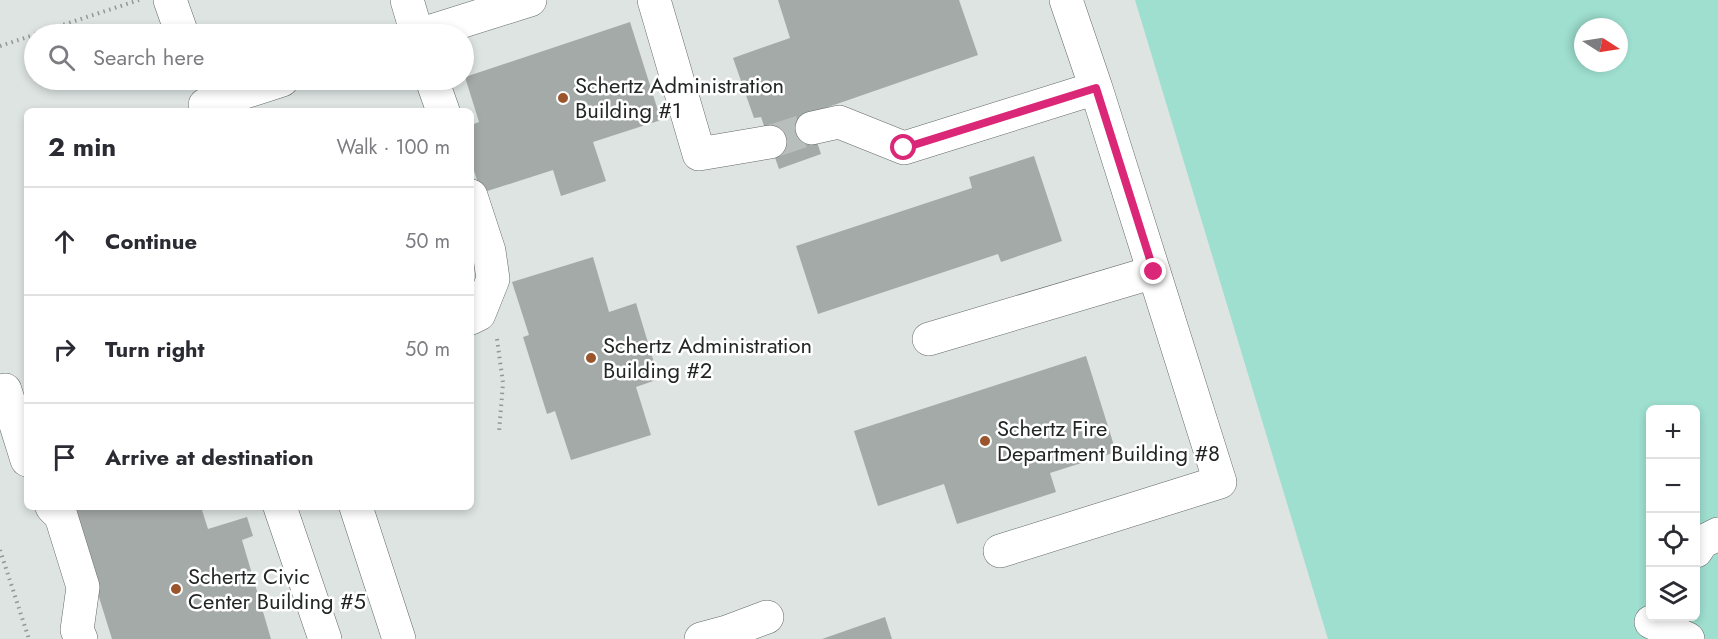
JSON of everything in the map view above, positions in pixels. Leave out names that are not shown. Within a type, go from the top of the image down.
[{"type":"street","points":[[170,0],[178,24]]},
{"type":"street","points":[[407,0],[416,24]]},
{"type":"street","points":[[452,24],[530,0]]},
{"type":"street","points":[[654,0],[699,154],[770,142]]},
{"type":"street","points":[[1000,551],[1220,482],[1066,0]]},
{"type":"street","points":[[812,128],[839,122],[904,148],[1096,88]]},
{"type":"street","points":[[203,98],[238,90]]},
{"type":"street","points":[[436,90],[442,108]]},
{"type":"street","points":[[474,205],[489,251],[493,279],[480,314],[484,326]]},
{"type":"street","points":[[929,339],[1154,272]]},
{"type":"street","points":[[5,390],[24,450]]},
{"type":"street","points":[[55,510],[62,516],[83,586],[77,630],[81,639]]},
{"type":"street","points":[[281,510],[325,639]]},
{"type":"street","points":[[357,510],[399,639]]},
{"type":"street","points":[[1700,545],[1718,534]]},
{"type":"street","points":[[701,639],[767,617]]},
{"type":"street","points":[[1649,626],[1688,639]]},
{"type":"path","points":[[68,24],[140,0]]},
{"type":"path","points":[[0,46],[24,38]]},
{"type":"path","points":[[484,326],[497,344],[503,382],[499,432]]},
{"type":"path","points":[[0,550],[29,639]]},
{"type":"green space","points":[[1135,0],[1718,0],[1718,639],[1328,639]]},
{"type":"building","points":[[778,0],[959,0],[978,55],[808,114],[821,154],[779,169],[761,117],[754,118],[733,58],[790,38]]},
{"type":"building","name":"Schertz Administration Building #1","points":[[630,22],[661,120],[593,142],[606,181],[561,196],[553,170],[481,193],[474,171],[474,124],[479,122],[469,90],[474,90],[474,74]]},
{"type":"building","points":[[1034,156],[1062,241],[1001,262],[998,254],[818,314],[796,246],[972,188],[969,177]]},
{"type":"building","name":"Schertz Administration Building #2","points":[[593,257],[609,312],[636,303],[659,379],[636,387],[651,435],[571,460],[555,411],[547,414],[523,337],[529,335],[512,282]]},
{"type":"building","name":"Schertz Fire Department Building #8","points":[[1086,356],[1116,452],[1050,473],[1056,492],[957,524],[944,484],[878,506],[854,431]]},
{"type":"building","name":"Schertz Civic Center Building #5","points":[[72,510],[202,510],[208,529],[247,517],[253,536],[242,540],[271,639],[112,639]]},
{"type":"building","points":[[885,617],[892,639],[822,639]]},
{"type":"tunnel","points":[[770,142],[812,128]]},
{"type":"place","name":"Schertz Administration Building #1","points":[[563,98]]},
{"type":"place","name":"Schertz Administration Building #2","points":[[591,358]]},
{"type":"place","name":"Schertz Fire Department Building #8","points":[[985,441]]},
{"type":"place","name":"Schertz Civic Center Building #5","points":[[176,589]]},
{"type":"route","points":[[904,148],[1096,88],[1154,272]]}]
